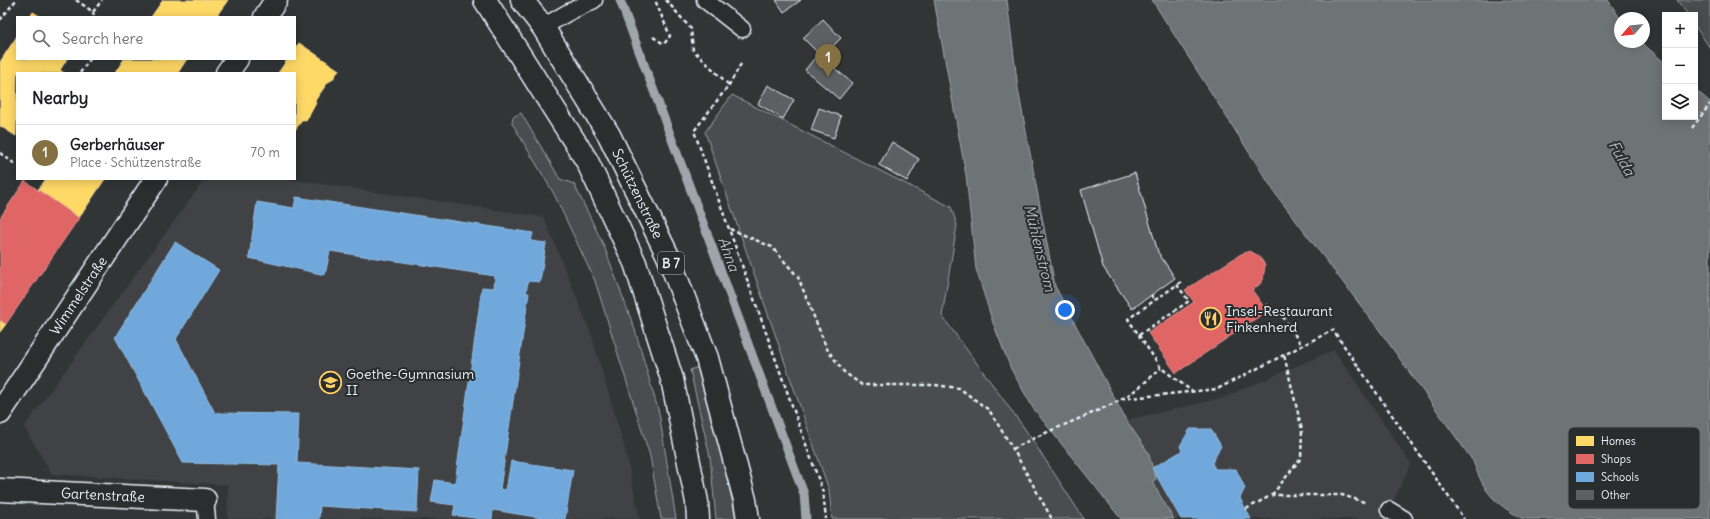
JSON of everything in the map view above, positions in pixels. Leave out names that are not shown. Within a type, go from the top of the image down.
[{"type":"main road","points":[[266,16],[276,0]]},
{"type":"main road","name":"B 7","points":[[486,0],[586,161],[635,263],[672,379],[697,502],[698,519]]},
{"type":"main road","name":"Schützenstraße","points":[[522,0],[543,27],[609,134],[668,256],[707,358],[745,500],[748,519]]},
{"type":"main road","points":[[228,72],[235,60]]},
{"type":"main road","name":"Wimmelstraße","points":[[0,413],[155,180]]},
{"type":"main road","name":"Gartenstraße","points":[[0,490],[206,510]]},
{"type":"lane","points":[[543,27],[594,0]]},
{"type":"lane","points":[[705,0],[742,29]]},
{"type":"lane","points":[[1389,510],[1404,519]]},
{"type":"path","points":[[0,20],[16,0]]},
{"type":"path","points":[[76,0],[93,12],[94,16]]},
{"type":"path","points":[[93,12],[102,0]]},
{"type":"path","points":[[653,37],[664,44],[670,36],[655,0]]},
{"type":"path","points":[[666,0],[691,29],[692,50],[729,85]]},
{"type":"path","points":[[81,72],[89,60]]},
{"type":"path","points":[[741,64],[729,85],[694,131],[823,492],[826,519]]},
{"type":"path","points":[[1692,128],[1710,104]]},
{"type":"path","points":[[0,153],[16,164]]},
{"type":"path","points":[[730,229],[772,247],[798,277],[827,349],[844,372],[862,385],[935,385],[959,388],[989,410],[1013,449],[1052,519]]},
{"type":"path","points":[[1181,282],[1128,319],[1161,368],[1193,392]]},
{"type":"path","points":[[1139,336],[1189,301],[1177,285]]},
{"type":"path","points":[[1152,295],[1155,300]]},
{"type":"path","points":[[1266,304],[1271,310],[1284,318],[1302,346]]},
{"type":"path","points":[[1121,399],[1217,389],[1333,330],[1464,519]]},
{"type":"path","points":[[1246,509],[1272,495],[1301,458],[1302,430],[1284,355]]},
{"type":"path","points":[[1013,449],[1030,439],[1121,399],[1146,382],[1161,368]]},
{"type":"path","points":[[1272,495],[1342,495],[1389,510]]},
{"type":"shaded area","points":[[1677,0],[1710,0],[1710,48],[1698,30],[1698,12],[1686,12]]},
{"type":"shaded area","points":[[732,95],[951,207],[957,225],[942,316],[1025,429],[1084,519],[832,519],[829,490],[705,132]]},
{"type":"shaded area","points":[[521,113],[560,179],[574,184],[604,246],[635,330],[659,413],[676,519],[661,519],[650,456],[595,281],[554,194],[512,123],[513,117]]},
{"type":"shaded area","name":"Goethe-Gymnasium II","points":[[204,180],[295,180],[544,217],[592,336],[626,453],[640,519],[228,519],[228,485],[52,474],[24,427]]},
{"type":"shaded area","points":[[1334,350],[1411,464],[1385,519],[1174,519],[1152,481],[1156,479],[1148,452],[1126,420],[1222,398]]},
{"type":"shaded area","points":[[698,367],[725,467],[736,519],[716,519],[710,457],[690,370]]},
{"type":"water","name":"Mühlenstrom","points":[[934,0],[1007,0],[1018,89],[1055,286],[1126,420],[1148,452],[1156,479],[1152,482],[1174,519],[1121,519],[1033,408],[1011,369],[993,323],[976,269],[966,175]]},
{"type":"water","name":"Fulda","points":[[1152,0],[1608,0],[1616,12],[1614,12],[1614,48],[1648,48],[1662,60],[1662,120],[1698,120],[1698,92],[1710,102],[1710,519],[1523,519],[1504,508],[1491,496],[1481,481],[1473,461],[1377,327],[1277,196]]},
{"type":"building: Homes","points":[[163,0],[203,0],[220,11],[217,16],[152,16]]},
{"type":"building: Homes","points":[[203,0],[228,0],[220,11]]},
{"type":"building: Homes","points":[[33,12],[39,16],[31,16]]},
{"type":"building: Homes","points":[[16,38],[16,60],[66,60],[60,70],[63,72],[16,72],[16,136],[0,126],[0,62]]},
{"type":"building: Homes","points":[[299,43],[339,70],[332,80],[328,82],[314,102],[316,103],[306,121],[296,115],[296,72],[279,72],[287,60],[296,60],[296,48]]},
{"type":"building: Homes","points":[[123,60],[176,60],[183,65],[179,72],[116,72]]},
{"type":"building: Homes","points":[[176,60],[186,60],[183,65]]},
{"type":"building: Homes","points":[[296,115],[303,119],[296,129]]},
{"type":"building: Homes","points":[[45,180],[104,180],[79,218],[38,190]]},
{"type":"building: Homes","points":[[0,320],[6,324],[0,332]]},
{"type":"building: Shops","points":[[25,181],[79,218],[6,324],[0,320],[0,218]]},
{"type":"building: Shops","name":"Insel-Restaurant Finkenherd","points":[[1250,251],[1259,256],[1265,265],[1263,280],[1252,290],[1267,311],[1176,373],[1148,333],[1194,302],[1185,290],[1241,254]]},
{"type":"building: Schools","points":[[296,197],[533,233],[531,241],[546,243],[540,282],[528,281],[526,293],[529,293],[500,489],[506,490],[511,461],[573,470],[565,519],[548,519],[493,510],[492,519],[481,519],[453,515],[455,505],[431,502],[435,480],[455,483],[482,287],[494,288],[495,276],[330,251],[325,275],[249,258],[257,202],[294,208]]},
{"type":"building: Schools","points":[[175,242],[219,270],[176,339],[215,413],[299,414],[297,463],[419,470],[417,512],[320,506],[319,519],[276,519],[279,465],[183,463],[115,337]]},
{"type":"building: Schools","points":[[1190,429],[1211,429],[1221,446],[1212,463],[1215,469],[1236,469],[1245,488],[1240,498],[1251,519],[1181,519],[1152,468],[1182,451],[1180,446]]},
{"type":"building: Other","points":[[776,0],[801,0],[784,12]]},
{"type":"building: Other","points":[[823,19],[841,38],[822,57],[803,38]]},
{"type":"building: Other","points":[[818,54],[852,83],[839,99],[805,70]]},
{"type":"building: Other","points":[[768,85],[794,100],[783,119],[758,104]]},
{"type":"building: Other","points":[[819,108],[841,116],[834,138],[811,130]]},
{"type":"building: Other","points":[[892,142],[919,159],[907,181],[879,165]]},
{"type":"building: Other","points":[[1135,173],[1158,252],[1175,278],[1132,309],[1103,267],[1081,190]]},
{"type":"waterway","name":"Ahna","points":[[620,0],[804,494],[806,519]]},
{"type":"place","name":"Gerberhäuser","points":[[828,77]]},
{"type":"place","name":"Insel-Restaurant Finkenherd","points":[[1211,319]]},
{"type":"place","name":"Goethe-Gymnasium II","points":[[331,382]]}]
